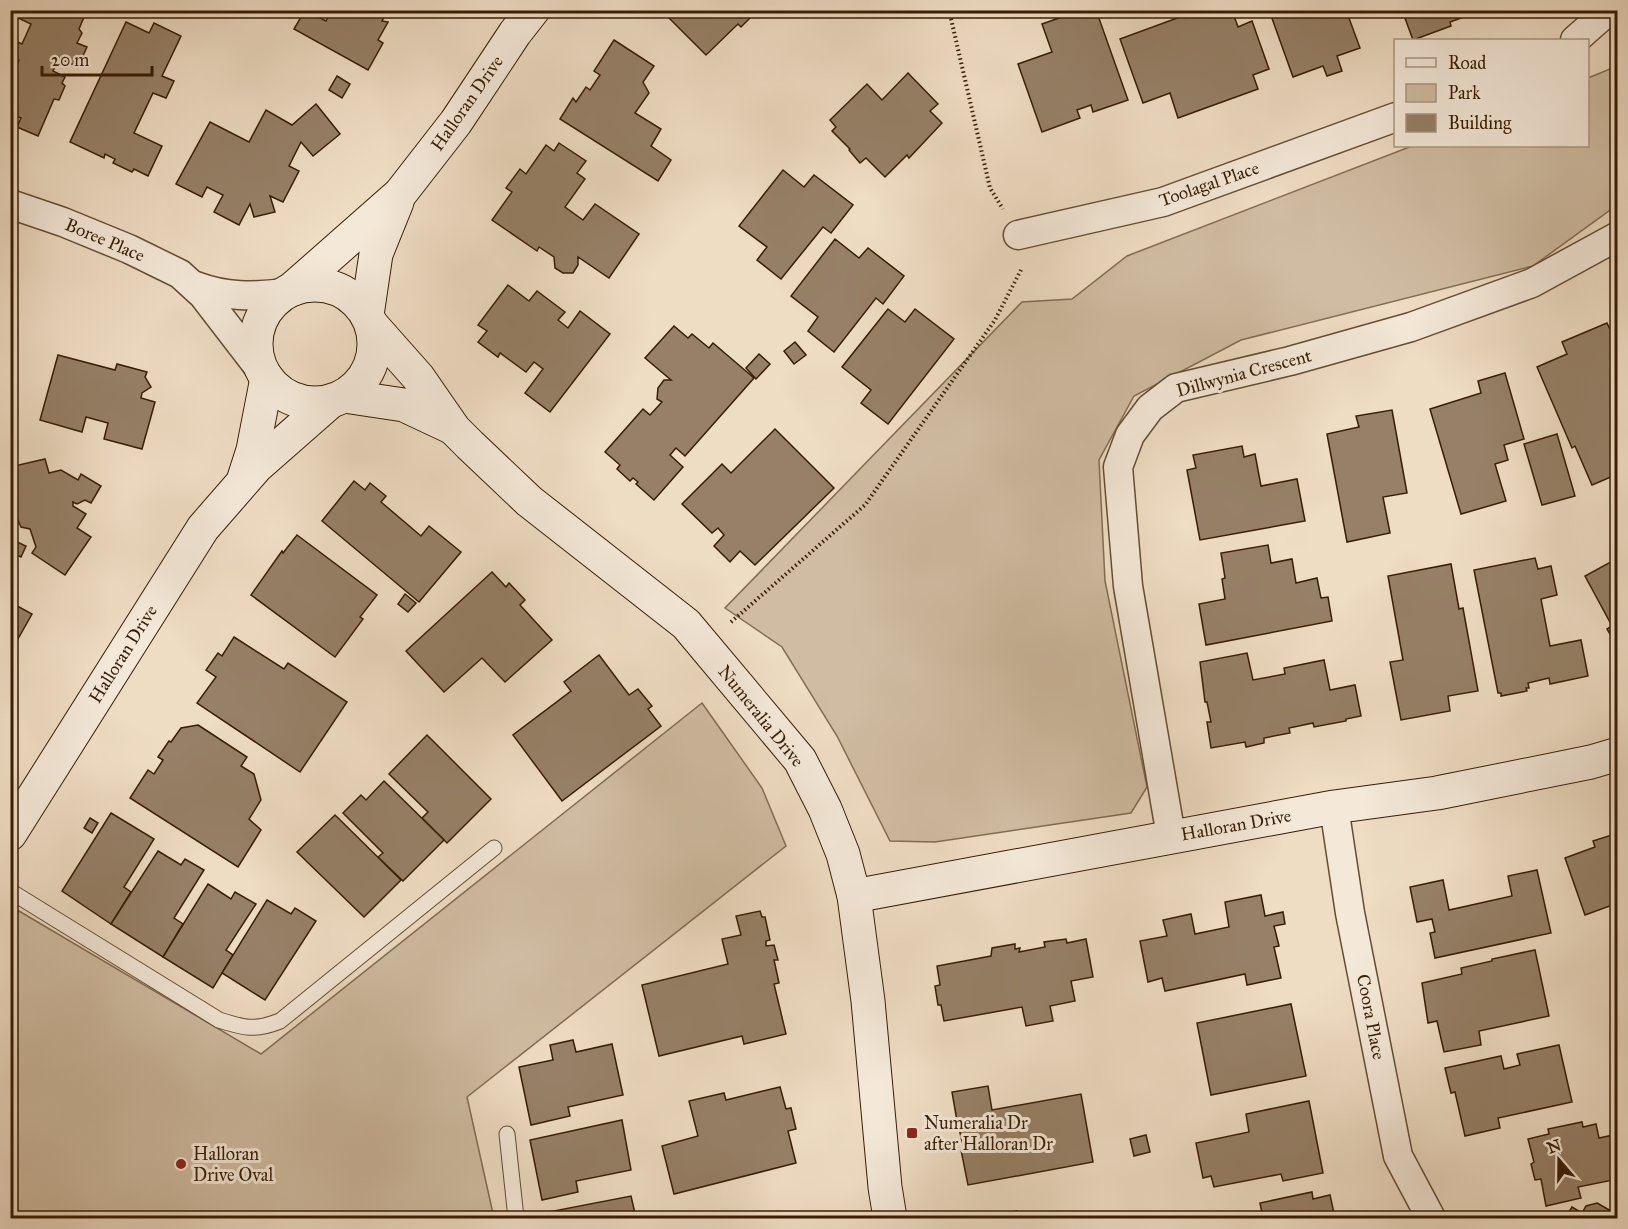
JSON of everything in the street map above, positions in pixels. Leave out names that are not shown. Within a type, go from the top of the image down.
[{"type":"street","name":"Halloran Drive","points":[[288,292],[400,194],[456,122],[515,33],[533,10]]},
{"type":"street","points":[[1576,39],[1609,10]]},
{"type":"street","name":"Toolagal Place","points":[[1018,235],[1163,202],[1394,117]]},
{"type":"street","name":"Halloran Drive","points":[[369,319],[376,254],[400,194]]},
{"type":"street","name":"Boree Place","points":[[10,204],[63,222],[140,254],[166,266],[195,286],[210,291],[238,296],[288,292]]},
{"type":"street","name":"Dillwynia Crescent","points":[[1171,836],[1128,586],[1118,468],[1130,435],[1150,408],[1176,388],[1290,361],[1411,327],[1532,283],[1617,236]]},
{"type":"street","points":[[312,285],[334,288],[353,298],[369,319],[374,348],[370,364],[363,380],[338,398],[310,403],[290,398],[273,386],[265,376],[256,354],[257,333],[269,306],[288,292],[312,285]]},
{"type":"street","name":"Boree Place","points":[[195,286],[265,376]]},
{"type":"street","name":"Numeralia Drive","points":[[369,319],[418,377],[454,429],[503,478],[530,501],[686,624],[800,760],[834,831],[843,854],[854,896],[868,1001],[885,1187],[890,1218]]},
{"type":"street","name":"Halloran Drive","points":[[243,480],[253,450],[265,376]]},
{"type":"street","name":"Halloran Drive","points":[[10,834],[203,528],[243,480],[274,449],[338,398]]},
{"type":"street","name":"Numeralia Drive","points":[[338,398],[404,405],[454,429]]},
{"type":"street","name":"Halloran Drive","points":[[854,896],[995,872],[1171,836],[1334,807],[1437,793],[1591,762],[1617,754]]},
{"type":"street","name":"Coora Place","points":[[1334,807],[1350,913],[1398,1156],[1431,1218]]},
{"type":"lane","points":[[10,891],[219,1020],[244,1028],[263,1028],[280,1021],[494,848]]},
{"type":"lane","points":[[507,1134],[516,1218]]},
{"type":"path","points":[[731,622],[865,505],[995,320],[1023,267],[1018,235],[990,188],[949,10]]},
{"type":"green space","points":[[1617,66],[1617,205],[1533,266],[1241,340],[1134,396],[1099,460],[1105,581],[1147,787],[1131,813],[935,842],[890,841],[837,736],[782,647],[725,608],[1022,302],[1072,299],[1127,256],[1409,147],[1589,147],[1589,78]]},
{"type":"green space","points":[[702,703],[762,788],[786,846],[467,1097],[494,1218],[11,1218],[10,921],[19,911],[261,1054]]},
{"type":"building","points":[[16,10],[87,10],[79,29],[82,33],[77,43],[87,47],[78,67],[59,58],[53,71],[65,77],[62,83],[65,86],[59,100],[54,99],[38,136],[17,127],[21,118],[10,114],[10,79],[19,60],[10,56],[10,45],[13,40],[22,44],[31,24],[14,16]]},
{"type":"building","points":[[305,10],[326,21],[332,10],[388,10],[382,21],[388,22],[378,40],[383,43],[368,70],[294,29]]},
{"type":"building","points":[[661,10],[758,10],[741,27],[738,24],[706,55]]},
{"type":"building","points":[[1082,10],[1096,10],[1128,100],[1093,112],[1091,105],[1077,110],[1080,118],[1042,132],[1018,64],[1052,52],[1042,24]]},
{"type":"building","points":[[1178,10],[1232,10],[1238,27],[1252,21],[1269,69],[1253,75],[1258,89],[1178,118],[1170,93],[1143,103],[1120,39],[1180,17]]},
{"type":"building","points":[[1269,10],[1346,10],[1360,48],[1337,56],[1342,71],[1327,76],[1323,66],[1293,77]]},
{"type":"building","points":[[1402,10],[1483,10],[1450,22],[1451,26],[1413,39]]},
{"type":"building","points":[[126,22],[149,33],[154,23],[181,36],[162,76],[174,81],[166,98],[153,93],[134,133],[162,146],[148,176],[134,169],[132,172],[113,163],[115,159],[105,154],[104,158],[70,142]]},
{"type":"building","points":[[614,40],[654,66],[643,82],[649,93],[635,113],[661,129],[651,146],[671,160],[658,181],[560,119],[573,98],[576,102],[586,87],[590,90],[600,75],[594,71]]},
{"type":"building","points":[[908,73],[938,104],[930,111],[942,123],[909,158],[907,155],[885,177],[866,158],[860,163],[832,131],[836,127],[830,120],[867,84],[882,100]]},
{"type":"building","points":[[337,76],[350,84],[342,98],[329,90]]},
{"type":"building","points":[[316,104],[340,134],[313,156],[301,142],[289,166],[299,171],[283,202],[270,196],[275,212],[254,217],[250,204],[239,225],[214,212],[223,195],[207,187],[202,197],[176,184],[210,122],[249,142],[266,110],[292,125]]},
{"type":"building","points":[[559,143],[586,161],[577,173],[585,179],[565,207],[583,220],[595,204],[639,234],[609,278],[578,257],[578,265],[573,273],[563,273],[555,268],[554,257],[539,247],[537,251],[492,220],[512,192],[506,188],[520,169],[526,174],[546,145],[554,151]]},
{"type":"building","points":[[783,170],[804,187],[814,175],[853,205],[831,233],[823,227],[781,279],[757,260],[767,247],[739,226]]},
{"type":"building","points":[[835,239],[859,258],[868,248],[904,276],[883,304],[876,298],[834,352],[808,331],[818,317],[791,296]]},
{"type":"building","points":[[508,285],[529,301],[537,291],[565,312],[558,320],[568,328],[580,311],[610,334],[550,412],[525,393],[543,369],[534,362],[526,372],[500,353],[498,357],[478,342],[487,331],[478,325]]},
{"type":"building","points":[[888,309],[905,322],[915,309],[954,339],[888,424],[861,403],[871,390],[842,367]]},
{"type":"building","points":[[1607,323],[1618,347],[1618,474],[1592,485],[1575,446],[1572,448],[1537,367],[1567,354],[1562,342]]},
{"type":"building","points":[[674,326],[688,338],[692,334],[709,348],[713,343],[754,378],[685,456],[676,448],[670,455],[683,467],[654,500],[636,484],[638,482],[633,478],[630,481],[617,469],[620,465],[605,452],[643,409],[650,415],[662,402],[657,399],[658,388],[664,380],[671,380],[645,358]]},
{"type":"building","points":[[795,342],[806,355],[794,364],[784,351]]},
{"type":"building","points":[[759,354],[770,364],[756,379],[746,368]]},
{"type":"building","points":[[58,355],[115,370],[117,364],[147,372],[145,377],[151,387],[142,393],[141,398],[155,402],[142,449],[104,439],[108,423],[86,417],[82,432],[40,420]]},
{"type":"building","points":[[1505,373],[1524,439],[1504,445],[1508,460],[1495,464],[1506,501],[1461,514],[1430,409],[1481,393],[1478,381]]},
{"type":"building","points":[[1392,410],[1407,493],[1383,497],[1390,533],[1347,542],[1327,434],[1359,427],[1356,416]]},
{"type":"building","points":[[775,429],[834,488],[755,565],[740,551],[730,562],[714,546],[724,535],[718,528],[712,533],[682,504],[722,464],[731,473]]},
{"type":"building","points":[[1557,434],[1575,496],[1542,505],[1524,444]]},
{"type":"building","points":[[1242,446],[1244,457],[1255,454],[1261,486],[1297,479],[1305,521],[1200,540],[1187,470],[1196,468],[1193,455]]},
{"type":"building","points":[[45,459],[49,473],[61,470],[78,480],[81,474],[101,486],[91,503],[85,500],[77,504],[73,502],[73,506],[86,514],[77,528],[91,537],[65,575],[32,553],[36,547],[30,529],[21,527],[14,511],[10,512],[10,467]]},
{"type":"building","points":[[354,481],[365,490],[370,483],[386,496],[381,502],[421,536],[429,526],[461,552],[419,602],[322,521]]},
{"type":"building","points":[[297,535],[377,595],[360,617],[363,619],[335,657],[251,595],[282,551],[283,553]]},
{"type":"building","points":[[15,541],[26,546],[21,557],[10,552]]},
{"type":"building","points":[[1268,545],[1271,563],[1292,559],[1296,583],[1317,578],[1321,598],[1328,597],[1332,621],[1206,645],[1199,604],[1225,599],[1222,579],[1225,578],[1221,553]]},
{"type":"building","points":[[1535,558],[1538,569],[1551,566],[1557,595],[1541,599],[1550,646],[1581,640],[1588,676],[1550,684],[1549,678],[1528,683],[1527,691],[1501,696],[1501,693],[1498,693],[1474,570]]},
{"type":"building","points":[[1618,558],[1618,648],[1607,629],[1612,626],[1585,576]]},
{"type":"building","points":[[1451,564],[1459,609],[1463,608],[1478,691],[1448,696],[1450,711],[1401,720],[1390,662],[1403,660],[1388,576]]},
{"type":"building","points":[[492,572],[506,587],[509,583],[525,600],[520,605],[552,640],[505,682],[482,658],[444,692],[406,651]]},
{"type":"building","points":[[405,594],[416,603],[408,612],[398,604]]},
{"type":"building","points":[[10,602],[32,614],[10,653]]},
{"type":"building","points":[[234,637],[284,669],[288,663],[347,702],[300,772],[197,703],[216,677],[206,670],[218,653],[222,656]]},
{"type":"building","points":[[1247,653],[1253,680],[1285,674],[1284,668],[1324,660],[1330,690],[1355,685],[1361,716],[1314,727],[1313,723],[1289,728],[1290,733],[1264,738],[1264,743],[1246,747],[1245,742],[1211,748],[1207,722],[1211,722],[1207,702],[1205,702],[1200,662]]},
{"type":"building","points":[[599,655],[629,695],[638,689],[652,706],[648,709],[661,726],[562,801],[513,735],[571,691],[564,682]]},
{"type":"building","points":[[10,669],[16,672],[10,683]]},
{"type":"building","points":[[198,725],[247,757],[241,766],[254,774],[261,800],[249,819],[261,830],[238,867],[130,798],[148,770],[154,774],[163,760],[158,757],[181,728]]},
{"type":"building","points":[[427,735],[491,799],[447,843],[422,818],[428,812],[389,774]]},
{"type":"building","points":[[384,781],[444,840],[403,881],[378,857],[383,853],[343,813],[361,795],[366,800]]},
{"type":"building","points":[[111,813],[154,839],[124,887],[131,892],[111,924],[62,891]]},
{"type":"building","points":[[335,815],[401,880],[364,917],[297,852]]},
{"type":"building","points":[[90,818],[98,823],[92,833],[84,828]]},
{"type":"building","points":[[1618,833],[1618,903],[1585,915],[1565,858],[1595,847],[1593,841]]},
{"type":"building","points":[[158,851],[181,865],[185,859],[204,870],[174,918],[183,924],[163,957],[111,924]]},
{"type":"building","points":[[1537,870],[1551,933],[1435,958],[1430,933],[1435,932],[1432,919],[1417,922],[1410,887],[1443,880],[1449,910],[1512,896],[1508,876]]},
{"type":"building","points":[[208,884],[231,899],[235,892],[256,904],[226,950],[233,955],[213,988],[163,957]]},
{"type":"building","points":[[1261,895],[1265,916],[1283,912],[1285,924],[1274,926],[1279,946],[1274,947],[1281,978],[1247,985],[1245,974],[1165,991],[1162,978],[1148,982],[1140,941],[1167,936],[1163,920],[1191,914],[1195,934],[1229,927],[1225,902]]},
{"type":"building","points":[[267,900],[291,914],[295,908],[316,921],[265,1000],[222,973]]},
{"type":"building","points":[[760,911],[762,917],[765,917],[770,940],[766,941],[766,946],[774,945],[778,960],[774,960],[779,983],[774,984],[786,1034],[744,1044],[742,1036],[659,1056],[642,985],[728,964],[722,939],[741,935],[736,916]]},
{"type":"building","points":[[1066,939],[1067,943],[1086,939],[1093,977],[1071,981],[1075,1001],[1050,1006],[1053,1021],[1026,1026],[1022,1007],[944,1021],[941,1005],[938,1005],[935,986],[940,985],[937,966],[991,956],[992,948],[1015,944],[1015,949],[1020,948],[1019,952],[1045,947],[1044,942]]},
{"type":"building","points":[[1535,950],[1549,1016],[1479,1031],[1481,1045],[1444,1052],[1437,1021],[1428,1023],[1422,983],[1462,974],[1461,968]]},
{"type":"building","points":[[1291,1004],[1306,1076],[1211,1095],[1197,1023]]},
{"type":"building","points":[[573,1040],[576,1052],[612,1044],[623,1095],[568,1107],[570,1116],[531,1125],[519,1067],[553,1060],[550,1045]]},
{"type":"building","points":[[1559,1045],[1572,1102],[1498,1118],[1500,1128],[1465,1136],[1455,1092],[1451,1093],[1445,1068],[1501,1056],[1504,1069],[1520,1065],[1517,1054]]},
{"type":"building","points":[[988,1086],[992,1110],[1081,1094],[1093,1162],[968,1185],[961,1150],[967,1149],[966,1142],[962,1142],[959,1128],[964,1127],[962,1120],[957,1121],[952,1092]]},
{"type":"building","points":[[780,1087],[786,1109],[791,1108],[796,1129],[788,1131],[796,1163],[674,1194],[662,1146],[698,1136],[689,1101],[724,1093],[726,1100]]},
{"type":"building","points":[[1309,1101],[1323,1173],[1283,1181],[1281,1174],[1214,1187],[1211,1176],[1203,1178],[1196,1143],[1249,1132],[1246,1114]]},
{"type":"building","points":[[622,1120],[631,1170],[576,1181],[578,1192],[542,1200],[530,1140]]},
{"type":"building","points":[[1582,1122],[1583,1127],[1596,1124],[1599,1138],[1618,1134],[1618,1179],[1578,1187],[1581,1198],[1546,1206],[1541,1179],[1535,1180],[1531,1164],[1534,1162],[1528,1139],[1549,1134],[1548,1129]]},
{"type":"building","points":[[1146,1135],[1150,1152],[1134,1156],[1130,1139]]},
{"type":"building","points":[[1312,1192],[1313,1199],[1330,1195],[1335,1218],[1263,1218],[1260,1203]]},
{"type":"building","points":[[631,1196],[636,1218],[538,1218],[538,1214]]},
{"type":"building","points":[[1597,1203],[1618,1215],[1618,1218],[1565,1218],[1572,1207],[1582,1213],[1586,1206]]},
{"type":"building","points":[[1017,1211],[1019,1218],[990,1218]]},
{"type":"building","points":[[1185,1212],[1186,1218],[1171,1218],[1171,1215]]},
{"type":"place","name":"Numeralia Dr after Halloran Dr","points":[[912,1133]]},
{"type":"place","name":"Halloran Drive Oval","points":[[181,1164]]}]
